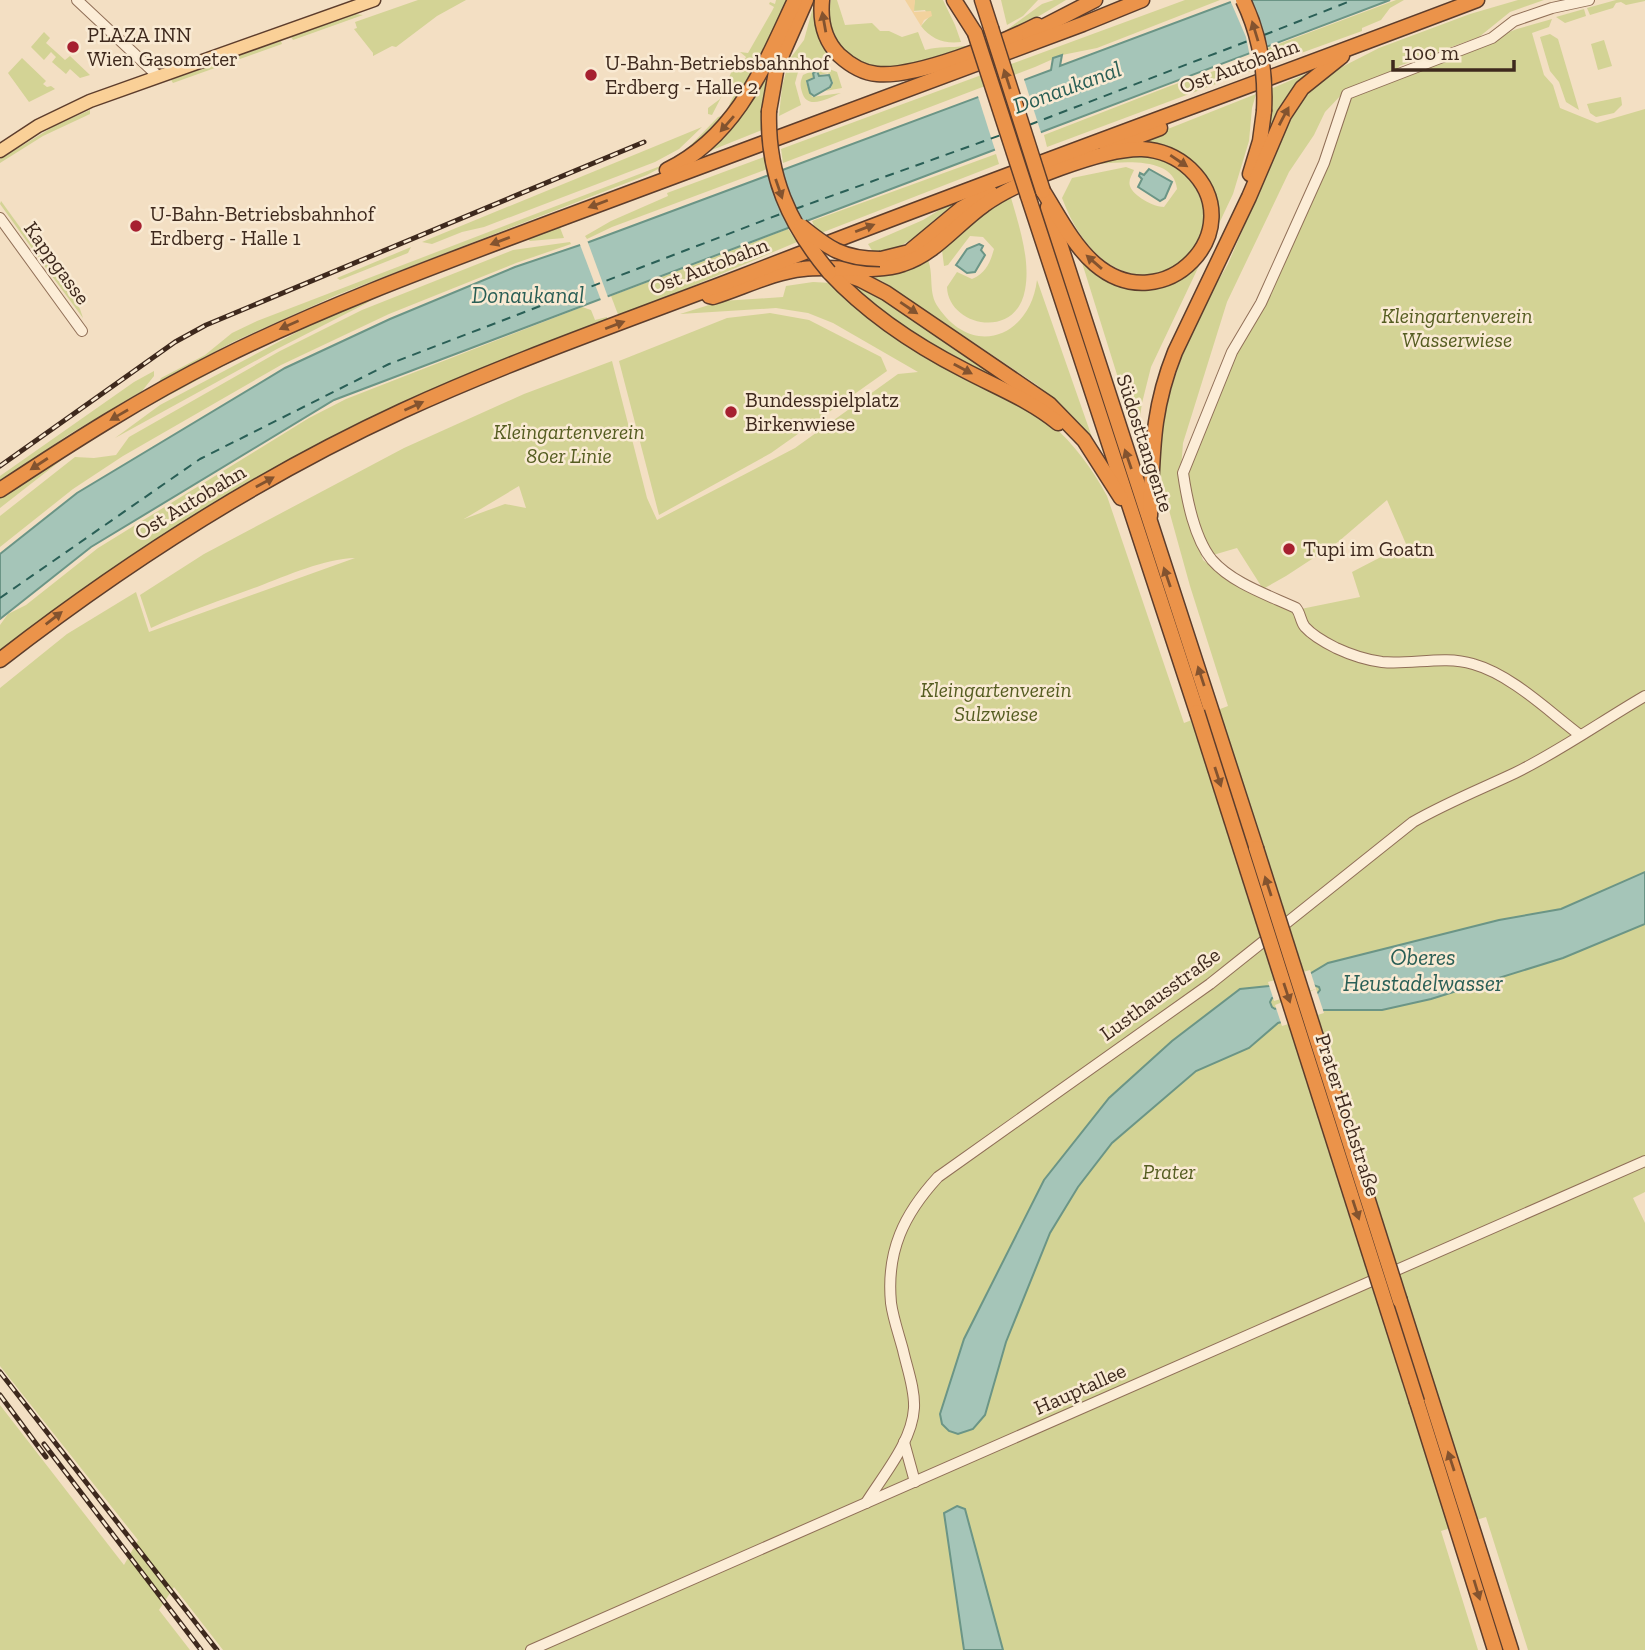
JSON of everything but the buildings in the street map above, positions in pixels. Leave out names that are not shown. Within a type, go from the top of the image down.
[{"type":"highway","points":[[631,192],[635,184],[688,159],[714,138],[732,118],[755,82],[795,0]]},
{"type":"highway","points":[[806,0],[777,66],[769,111],[773,172],[790,216],[817,258],[846,290],[901,334],[1041,410],[1067,430],[1090,453]]},
{"type":"highway","points":[[822,0],[823,24],[827,38],[836,52],[860,69],[885,74],[930,66],[1021,33],[1078,0]]},
{"type":"highway","points":[[954,0],[975,33]]},
{"type":"highway","points":[[965,0],[975,33]]},
{"type":"highway","name":"Südosttangente","points":[[982,0],[1150,524],[1204,709]]},
{"type":"highway","points":[[631,192],[861,97],[1035,32],[1095,0]]},
{"type":"highway","points":[[0,490],[147,398],[216,360],[280,330],[400,279],[1142,0]]},
{"type":"highway","points":[[1150,524],[1144,462],[1149,398],[1168,346],[1249,178],[1260,141],[1264,111],[1262,61],[1255,30],[1243,0]]},
{"type":"highway","name":"Ost Autobahn","points":[[0,660],[149,551],[227,502],[304,460],[454,388],[896,216],[1476,0]]},
{"type":"highway","name":"Südosttangente","points":[[975,33],[1133,517],[1204,709]]},
{"type":"highway","points":[[1150,524],[1155,417],[1175,352],[1249,197],[1284,115],[1302,88],[1357,45]]},
{"type":"highway","points":[[790,216],[832,250],[851,257],[880,259],[909,252],[962,208],[984,195],[1242,95],[1252,84]]},
{"type":"highway","points":[[698,293],[713,297],[790,271],[826,268],[882,269],[903,265],[919,257],[984,204],[1013,187],[1096,157],[1130,150],[1163,153],[1178,159],[1192,170],[1202,184],[1209,202],[1210,228],[1200,252],[1186,269],[1156,283],[1132,282],[1108,273],[1086,256],[1043,191]]},
{"type":"highway","points":[[826,268],[873,285],[1021,384],[1061,415],[1084,440],[1133,517]]},
{"type":"highway","name":"Prater Hochstraße","points":[[1204,709],[1465,1529]]},
{"type":"highway","points":[[1465,1529],[1496,1650]]},
{"type":"highway","points":[[1465,1529],[1511,1650]]},
{"type":"main road","points":[[0,151],[38,126],[76,107],[374,0]]},
{"type":"street","points":[[78,0],[158,76]]},
{"type":"street","points":[[1580,735],[1488,668],[1457,661],[1384,662],[1359,658],[1318,637],[1305,627],[1296,608],[1228,574],[1208,554],[1193,516],[1184,473],[1231,352],[1261,303],[1324,163],[1346,94],[1492,38],[1514,21],[1552,8],[1589,0]]},
{"type":"street","name":"Kappgasse","points":[[0,218],[82,331]]},
{"type":"street","name":"Lusthausstraße","points":[[866,1503],[904,1443],[912,1423],[915,1406],[891,1304],[892,1263],[904,1222],[918,1199],[938,1177],[1210,984],[1413,822],[1445,803],[1515,772],[1645,696]]},
{"type":"street","name":"Hauptallee","points":[[531,1650],[1645,1161]]},
{"type":"street","points":[[904,1443],[915,1482]]},
{"type":"green space","points":[[418,0],[466,0],[437,16],[396,47],[392,46],[373,56],[354,29],[357,28],[355,22]]},
{"type":"green space","points":[[776,0],[787,0],[743,89],[729,105],[738,87],[729,82],[712,115],[708,114],[708,108],[720,99],[733,68],[740,70],[746,57],[740,52],[748,53],[774,7],[770,2],[775,4]]},
{"type":"green space","points":[[815,0],[819,0],[835,56],[800,65],[795,83],[801,105],[779,116],[782,87],[789,60],[804,40]]},
{"type":"green space","points":[[831,0],[837,0],[845,25],[872,23],[880,31],[889,31],[902,37],[918,32],[925,50],[965,46],[967,49],[898,67],[863,64],[849,56],[837,42],[830,21]]},
{"type":"green space","points":[[915,0],[943,0],[961,42],[938,40],[925,31],[921,26],[929,17],[925,10],[913,11]]},
{"type":"green space","points":[[1001,0],[1038,0],[1023,16],[1007,25]]},
{"type":"green space","points":[[1066,0],[1007,35],[1005,31],[1042,4]]},
{"type":"green space","points":[[1185,0],[1220,0],[1097,48],[1062,55],[783,163],[781,149]]},
{"type":"green space","points":[[1396,0],[1404,0],[1390,8],[1381,20],[1362,28],[1362,31],[1268,65],[1265,49]]},
{"type":"green space","name":"Prater","points":[[1518,0],[1544,0],[1510,12],[1479,37],[1399,66],[1398,69],[1345,91],[1325,112],[1314,135],[1289,172],[1227,302],[1183,443],[1181,469],[1193,531],[1203,560],[1233,583],[1291,611],[1360,597],[1352,572],[1406,544],[1387,500],[1338,542],[1263,589],[1237,548],[1213,555],[1204,539],[1186,477],[1236,354],[1263,307],[1348,94],[1517,29],[1552,19],[1549,27],[1532,33],[1544,75],[1553,85],[1560,108],[1597,123],[1645,109],[1645,1192],[1633,1198],[1645,1223],[1645,1650],[1528,1650],[1486,1517],[1441,1531],[1478,1650],[223,1650],[174,1587],[159,1610],[190,1650],[0,1650],[0,1405],[124,1565],[138,1540],[0,1366],[0,688],[67,634],[136,592],[149,632],[355,558],[306,568],[151,628],[140,595],[204,554],[404,448],[524,394],[612,361],[647,498],[657,520],[795,448],[898,374],[918,372],[833,323],[808,313],[776,308],[680,314],[722,301],[783,297],[786,286],[813,282],[832,283],[1050,423],[1067,439],[1089,466],[1107,496],[1184,723],[1228,706],[1190,586],[1157,467],[1161,458],[1160,439],[1167,402],[1182,356],[1211,293],[1228,264],[1286,128],[1305,96],[1332,72],[1379,48],[1470,14]],"holes":[[[519,486],[526,508],[505,504],[464,519]]]},
{"type":"green space","points":[[1616,0],[1645,1],[1626,5],[1616,3],[1613,8],[1590,15],[1587,8]]},
{"type":"green space","points":[[1584,9],[1586,16],[1565,23],[1556,17]]},
{"type":"green space","points":[[355,14],[363,15],[293,40],[291,37]]},
{"type":"green space","points":[[44,32],[50,38],[46,43],[65,60],[70,56],[90,75],[80,78],[70,69],[66,74],[52,62],[56,57],[51,52],[44,60],[31,47]]},
{"type":"green space","points":[[1550,34],[1558,39],[1579,110],[1566,102],[1559,82],[1550,71],[1540,37]]},
{"type":"green space","points":[[1604,40],[1612,66],[1598,70],[1591,44]]},
{"type":"green space","points":[[281,41],[282,44],[173,83],[171,80]]},
{"type":"green space","points":[[22,58],[46,81],[43,84],[55,89],[29,102],[8,73]]},
{"type":"green space","points":[[1246,60],[1251,71],[1047,147],[1044,135]]},
{"type":"green space","points":[[772,66],[764,100],[762,130],[707,152]]},
{"type":"green space","points":[[824,67],[837,72],[842,88],[825,91],[831,88],[833,82],[828,73],[819,75],[817,70]]},
{"type":"green space","points":[[812,71],[814,76],[806,82],[812,97],[841,93],[818,102],[808,101],[802,92],[801,82],[803,75]]},
{"type":"green space","points":[[1310,72],[1303,81],[1259,163],[1268,90]]},
{"type":"green space","points":[[1256,94],[1249,141],[1233,194],[1151,367],[1138,429],[1134,429],[1079,253],[1156,287],[1211,237],[1195,170],[1125,146]]},
{"type":"green space","points":[[1621,97],[1622,105],[1614,113],[1596,117],[1590,113],[1587,104]]},
{"type":"green space","points":[[90,110],[90,114],[43,136],[0,163],[0,159],[56,125]]},
{"type":"green space","points":[[725,115],[689,149],[647,175],[337,295],[233,342],[159,382],[161,378],[205,355],[232,333],[257,321],[663,165],[685,151],[718,117]]},
{"type":"green space","points":[[702,127],[679,149],[655,162],[484,227],[432,244],[422,242]]},
{"type":"green space","points":[[996,154],[999,164],[821,233],[812,221]]},
{"type":"green space","points":[[1129,156],[1164,161],[1178,169],[1191,182],[1203,209],[1201,235],[1188,256],[1167,271],[1141,275],[1113,266],[1085,241],[1062,198],[1072,178],[1126,167],[1134,170],[1130,184],[1135,194],[1164,207],[1177,189],[1173,177],[1164,169],[1137,162],[1079,166]]},
{"type":"green space","points":[[764,157],[770,168],[612,227],[587,239],[585,236],[611,221],[668,196],[667,193]]},
{"type":"green space","points":[[981,191],[951,207],[913,238],[895,248],[873,252],[868,244],[923,220],[941,209],[941,206]]},
{"type":"green space","points":[[1010,194],[1025,254],[1025,290],[1019,306],[1009,317],[997,322],[970,319],[958,311],[950,300],[947,287],[957,272],[972,279],[981,274],[994,249],[983,237],[970,236],[948,265],[944,266],[942,250]]},
{"type":"green space","points":[[1,201],[43,259],[41,261],[0,204]]},
{"type":"green space","points":[[559,225],[564,238],[530,241],[526,238]]},
{"type":"green space","points":[[788,229],[797,242],[619,317],[611,296]]},
{"type":"green space","points":[[571,244],[389,314],[281,365],[123,456],[73,489],[0,547],[0,516],[75,457],[116,455],[129,437],[280,351],[362,310],[513,250]]},
{"type":"green space","points":[[411,247],[408,253],[340,280],[337,278]]},
{"type":"green space","points":[[928,260],[933,296],[938,307],[952,323],[967,333],[983,336],[998,334],[1012,327],[1024,316],[1037,280],[1094,443],[1082,426],[1037,385],[882,281],[871,277],[900,273]]},
{"type":"green space","points":[[46,262],[80,309],[83,318],[43,264]]},
{"type":"green space","points":[[843,277],[866,285],[1030,397],[924,340],[880,309]]},
{"type":"green space","points":[[393,287],[115,438],[160,405],[346,306]]},
{"type":"green space","points":[[582,307],[591,310],[595,320],[607,317],[608,321],[244,486],[125,559],[0,651],[0,625],[8,614],[26,605],[98,548],[309,418],[346,399]]},
{"type":"green space","name":"Bundesspielplatz Birkenwiese","points":[[770,313],[809,320],[881,357],[887,371],[771,453],[659,515],[619,361],[727,318]]},
{"type":"green space","points":[[253,350],[129,417],[73,451],[0,508],[0,497],[92,437],[155,400]]},
{"type":"green space","points":[[154,371],[154,376],[142,391],[68,435],[0,482],[0,476],[134,382]]},
{"type":"sand","points":[[905,0],[915,0],[914,12],[931,11],[932,16],[924,20],[921,26]]},
{"type":"water","name":"Donaukanal","points":[[1236,0],[1390,0],[334,400],[91,547],[0,619],[0,554],[77,493],[285,368],[390,319],[515,267],[1051,70],[1053,58],[1062,55],[1060,66]]},
{"type":"water","points":[[817,71],[819,76],[829,75],[832,83],[814,96],[810,93],[807,81],[814,78],[813,73]]},
{"type":"water","points":[[1149,169],[1172,182],[1165,198],[1160,201],[1138,187],[1142,179],[1140,173],[1144,175]]},
{"type":"water","points":[[979,244],[983,246],[981,250],[985,255],[975,272],[967,273],[956,265],[967,249]]},
{"type":"water","name":"Oberes Heustadelwasser","points":[[1645,872],[1645,924],[1563,958],[1431,999],[1382,1010],[1324,1010],[1278,1023],[1249,1048],[1196,1071],[1112,1143],[1078,1187],[1050,1233],[1006,1342],[985,1415],[973,1429],[958,1434],[949,1431],[942,1424],[940,1414],[964,1339],[1044,1180],[1109,1098],[1172,1041],[1240,989],[1269,986],[1311,973],[1328,963],[1499,920],[1561,909]],"holes":[[[1313,985],[1319,987],[1316,995],[1275,1009],[1270,1002],[1272,998]]]},
{"type":"water","points":[[957,1506],[965,1509],[1003,1650],[964,1650],[944,1513]]},
{"type":"pier","points":[[1230,0],[1247,0],[1265,51],[1250,57],[1246,37]]},
{"type":"pier","points":[[1023,76],[1042,136],[996,153],[977,93]]},
{"type":"pier","points":[[587,240],[609,300],[602,303],[579,242]]},
{"type":"pier","points":[[1310,970],[1316,989],[1274,1001],[1268,982]]},
{"type":"pier","points":[[1316,989],[1324,1013],[1282,1026],[1275,1005]]},
{"type":"ferry route","points":[[1264,35],[1353,0]]},
{"type":"ferry route","points":[[1029,125],[1253,39]]},
{"type":"ferry route","points":[[795,209],[1001,135]]},
{"type":"ferry route","points":[[0,598],[200,459],[389,364],[783,213]]},
{"type":"railway","points":[[0,466],[175,342],[206,325],[644,142]]},
{"type":"railway","points":[[0,1372],[217,1650]]},
{"type":"railway","points":[[0,1395],[46,1457]]},
{"type":"railway","points":[[44,1444],[201,1650]]},
{"type":"place","name":"PLAZA INN Wien Gasometer","points":[[73,47]]},
{"type":"place","name":"U-Bahn-Betriebsbahnhof Erdberg - Halle 2","points":[[591,75]]},
{"type":"place","name":"U-Bahn-Betriebsbahnhof Erdberg - Halle 1","points":[[136,226]]},
{"type":"place","name":"Bundesspielplatz Birkenwiese","points":[[731,412]]},
{"type":"place","name":"Tupi im Goatn","points":[[1289,549]]},
{"type":"park label","name":"Kleingartenverein Wasserwiese","points":[[1457,328]]},
{"type":"park label","name":"Kleingartenverein 80er Linie","points":[[569,444]]},
{"type":"park label","name":"Kleingartenverein Sulzwiese","points":[[996,702]]}]
